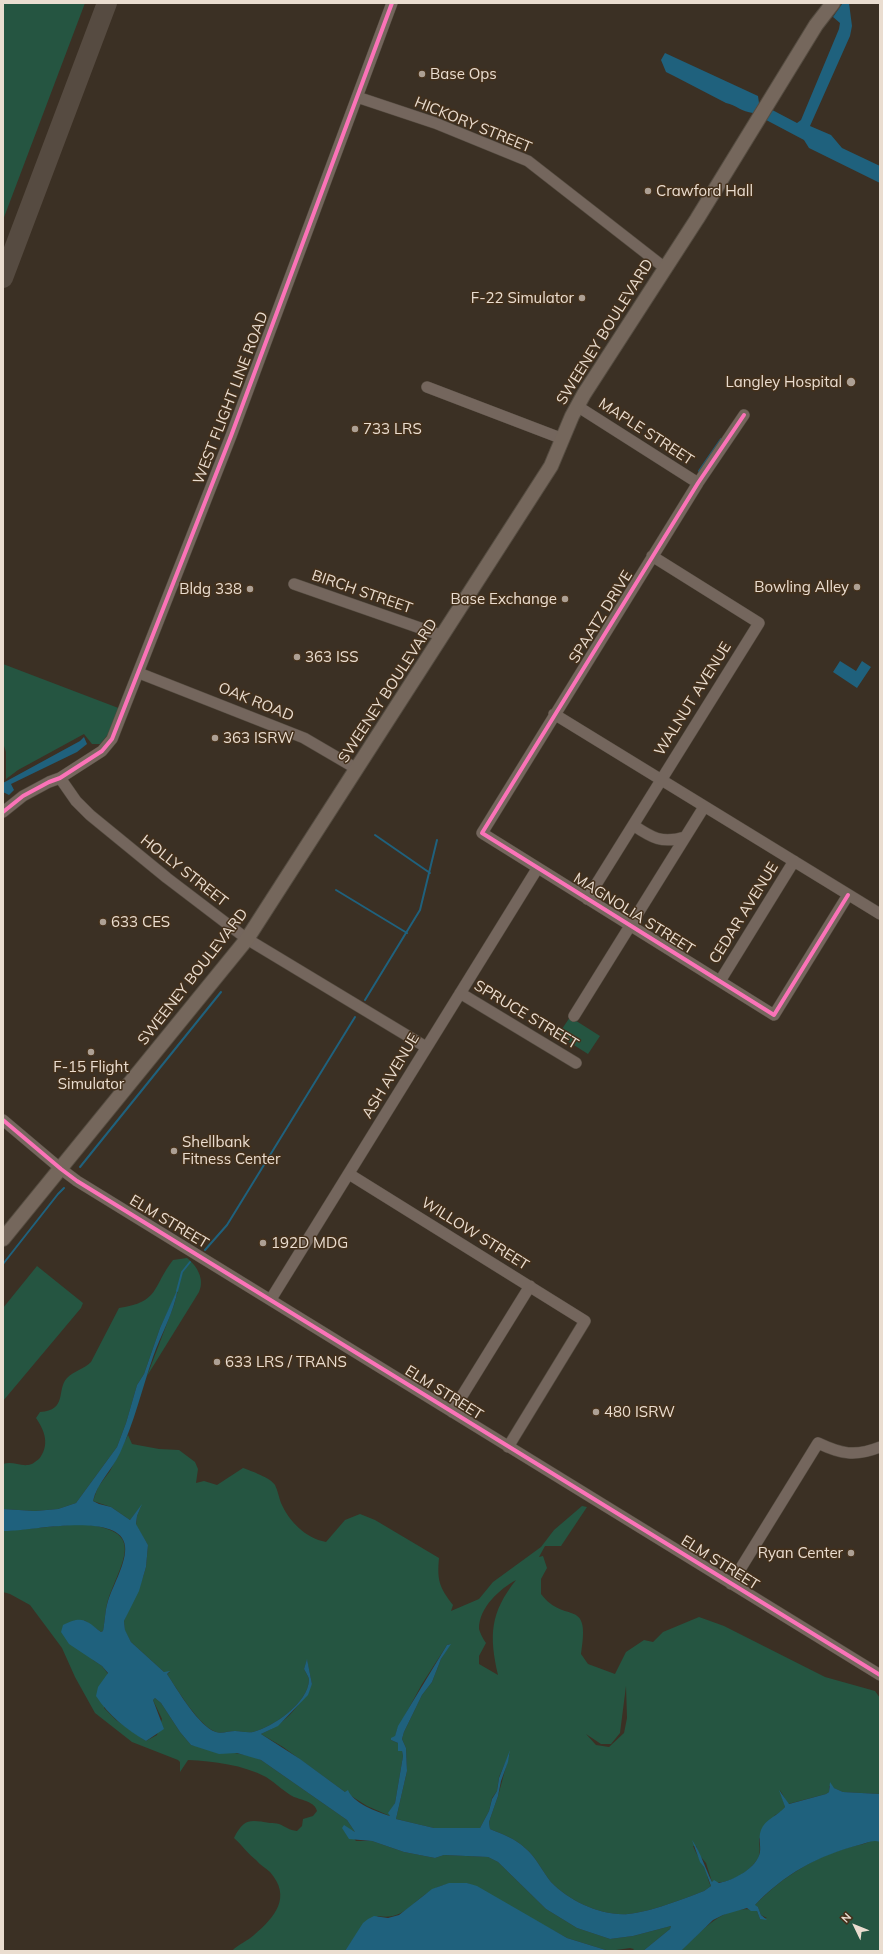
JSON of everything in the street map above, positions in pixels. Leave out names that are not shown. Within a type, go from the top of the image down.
[{"type":"main road","name":"SWEENEY BOULEVARD","points":[[816,26],[826,3]]},
{"type":"main road","name":"SWEENEY BOULEVARD","points":[[3,1239],[247,939],[551,466],[577,406],[816,26],[833,3]]},
{"type":"street","name":"WEST FLIGHT LINE ROAD","points":[[3,812],[28,793],[60,778],[102,751],[112,739],[140,673],[231,436],[392,3]]},
{"type":"street","name":"HICKORY STREET","points":[[357,97],[435,123],[528,161],[665,268]]},
{"type":"street","points":[[427,387],[564,439]]},
{"type":"street","name":"MAPLE STREET","points":[[577,406],[698,484]]},
{"type":"street","name":"SPAATZ DRIVE","points":[[482,833],[652,556],[744,415]]},
{"type":"street","name":"WALNUT AVENUE","points":[[587,899],[759,623],[652,556]]},
{"type":"street","name":"BIRCH STREET","points":[[294,584],[443,636]]},
{"type":"street","name":"OAK ROAD","points":[[140,673],[304,738],[357,769]]},
{"type":"street","points":[[554,714],[880,914]]},
{"type":"street","name":"HOLLY STREET","points":[[60,778],[76,801],[90,815],[167,878],[247,939],[426,1047]]},
{"type":"street","points":[[574,1016],[704,806]]},
{"type":"street","points":[[633,825],[662,841],[672,841],[685,837]]},
{"type":"street","name":"MAGNOLIA STREET","points":[[482,833],[537,869],[774,1015],[848,895]]},
{"type":"street","name":"CEDAR AVENUE","points":[[720,981],[794,861]]},
{"type":"street","name":"ASH AVENUE","points":[[272,1299],[537,869]]},
{"type":"street","name":"SPRUCE STREET","points":[[460,993],[576,1063]]},
{"type":"street","name":"ELM STREET","points":[[3,1120],[61,1169],[508,1447],[880,1675]]},
{"type":"street","name":"WILLOW STREET","points":[[350,1174],[585,1321],[508,1447]]},
{"type":"street","points":[[452,1412],[530,1286]]},
{"type":"street","points":[[731,1584],[818,1443],[836,1452],[853,1454],[867,1452],[880,1447]]},
{"type":"green space","points":[[3,3],[85,3],[3,220]]},
{"type":"green space","points":[[3,664],[121,709],[110,732],[100,744],[92,744],[84,734],[18,770],[6,779],[6,752],[3,743]]},
{"type":"green space","points":[[570,1017],[600,1036],[588,1054],[558,1035]]},
{"type":"green space","points":[[187,1258],[199,1273],[201,1287],[199,1292],[147,1376],[174,1305],[178,1290],[160,1328],[144,1374],[137,1385],[117,1447],[76,1503],[58,1509],[35,1511],[3,1509],[3,1464],[31,1464],[39,1459],[44,1449],[44,1433],[36,1418],[40,1412],[54,1408],[58,1404],[62,1388],[67,1378],[91,1362],[119,1308],[142,1302],[149,1297],[154,1292],[173,1260]]},
{"type":"green space","points":[[37,1266],[83,1303],[81,1308],[3,1401],[3,1308]]},
{"type":"green space","points":[[128,1435],[132,1444],[159,1449],[179,1450],[195,1462],[198,1469],[196,1483],[204,1481],[217,1485],[243,1468],[265,1477],[275,1485],[284,1510],[293,1522],[305,1533],[318,1540],[326,1542],[345,1520],[360,1514],[375,1520],[439,1558],[438,1572],[440,1583],[453,1605],[451,1611],[479,1599],[493,1582],[541,1547],[554,1530],[582,1506],[587,1507],[561,1546],[545,1546],[539,1557],[543,1556],[547,1568],[541,1579],[541,1594],[559,1609],[574,1614],[579,1618],[582,1624],[583,1636],[581,1654],[588,1664],[615,1674],[626,1652],[644,1640],[653,1642],[663,1632],[699,1617],[724,1626],[825,1677],[875,1691],[880,1698],[880,1794],[843,1792],[829,1786],[829,1792],[826,1794],[788,1804],[780,1790],[785,1807],[781,1812],[775,1815],[759,1839],[759,1856],[744,1873],[725,1881],[712,1882],[706,1863],[700,1856],[696,1846],[693,1846],[705,1869],[711,1886],[704,1891],[637,1913],[607,1913],[586,1906],[558,1889],[529,1852],[521,1845],[509,1837],[490,1829],[489,1822],[510,1752],[499,1777],[497,1791],[492,1798],[489,1811],[480,1828],[434,1828],[396,1819],[407,1771],[406,1748],[402,1739],[404,1732],[422,1695],[432,1682],[441,1659],[450,1644],[447,1645],[422,1684],[397,1730],[395,1737],[391,1740],[398,1743],[398,1751],[402,1751],[403,1756],[395,1803],[389,1813],[390,1816],[367,1806],[283,1747],[261,1734],[291,1714],[302,1700],[312,1684],[307,1660],[304,1669],[309,1680],[303,1697],[288,1713],[270,1725],[253,1732],[234,1731],[220,1733],[209,1728],[203,1723],[182,1697],[167,1674],[170,1672],[164,1672],[131,1642],[125,1631],[124,1621],[146,1567],[148,1545],[136,1525],[137,1516],[141,1506],[130,1520],[111,1507],[93,1501],[98,1487],[110,1471]],"holes":[[[516,1580],[501,1603],[494,1625],[493,1648],[498,1675],[479,1664],[479,1656],[486,1643],[479,1629],[480,1621],[486,1606],[503,1588]],[[626,1686],[627,1718],[624,1733],[609,1747],[596,1745],[586,1734],[601,1744],[611,1744],[620,1733]]]},
{"type":"green space","points":[[81,1524],[102,1527],[115,1532],[123,1540],[125,1548],[123,1559],[108,1600],[103,1631],[101,1632],[84,1620],[93,1660],[102,1666],[108,1674],[106,1677],[104,1708],[116,1720],[146,1741],[157,1735],[162,1719],[153,1700],[155,1698],[161,1703],[180,1732],[191,1745],[251,1756],[261,1760],[347,1820],[355,1832],[344,1826],[356,1841],[372,1841],[404,1852],[435,1858],[444,1855],[488,1857],[498,1862],[546,1909],[577,1928],[610,1939],[633,1936],[671,1926],[670,1929],[643,1951],[632,1951],[634,1949],[630,1948],[609,1951],[567,1938],[467,1883],[458,1883],[446,1884],[434,1889],[402,1913],[387,1917],[378,1916],[356,1935],[345,1951],[232,1951],[262,1928],[274,1914],[280,1898],[280,1890],[270,1872],[250,1855],[234,1838],[238,1831],[248,1822],[257,1821],[278,1824],[297,1831],[302,1826],[303,1819],[313,1816],[317,1811],[316,1808],[311,1803],[290,1795],[266,1777],[248,1769],[208,1761],[188,1760],[180,1772],[180,1762],[178,1760],[132,1742],[95,1713],[75,1677],[62,1648],[30,1605],[10,1594],[3,1592],[3,1531]]},
{"type":"green space","points":[[876,1840],[880,1842],[880,1951],[681,1951],[714,1920],[734,1911],[745,1909],[757,1911],[760,1919],[767,1918],[761,1915],[758,1907],[754,1906],[789,1876],[815,1860],[829,1854]]},
{"type":"water","points":[[849,3],[852,26],[850,36],[810,126],[831,135],[842,148],[880,166],[880,183],[809,148],[804,140],[753,113],[726,103],[666,72],[661,60],[665,53],[758,96],[759,103],[797,123],[801,120],[839,29],[840,23],[833,17],[842,4]]},
{"type":"water","points":[[840,661],[856,671],[862,661],[871,667],[857,688],[833,672]]},
{"type":"water","points":[[84,737],[87,744],[77,752],[11,784],[14,790],[9,795],[3,792],[3,783],[80,741]]},
{"type":"water","points":[[178,1288],[174,1306],[153,1357],[125,1442],[117,1459],[101,1482],[93,1501],[111,1507],[130,1520],[142,1504],[137,1516],[136,1524],[148,1545],[146,1567],[139,1591],[124,1621],[125,1630],[131,1642],[164,1672],[170,1671],[167,1674],[182,1698],[209,1729],[218,1733],[235,1731],[253,1732],[270,1725],[288,1713],[303,1697],[307,1689],[309,1679],[304,1669],[307,1659],[312,1684],[308,1695],[278,1726],[261,1734],[300,1759],[345,1792],[348,1790],[360,1803],[390,1816],[388,1813],[395,1803],[403,1756],[402,1751],[398,1751],[398,1743],[391,1740],[391,1738],[395,1736],[398,1726],[447,1645],[451,1644],[441,1659],[432,1682],[422,1695],[404,1732],[402,1739],[406,1748],[407,1771],[396,1819],[434,1828],[480,1828],[489,1811],[492,1799],[497,1791],[499,1778],[510,1750],[508,1762],[489,1822],[490,1829],[509,1837],[521,1845],[529,1852],[551,1882],[558,1889],[576,1901],[597,1910],[618,1914],[637,1913],[656,1908],[704,1891],[711,1886],[692,1840],[712,1882],[714,1880],[719,1883],[731,1879],[750,1868],[758,1858],[760,1852],[760,1836],[763,1826],[785,1807],[779,1790],[789,1804],[826,1794],[829,1792],[830,1782],[834,1788],[843,1792],[880,1794],[880,1842],[870,1842],[830,1854],[790,1875],[777,1884],[755,1905],[758,1907],[761,1915],[767,1920],[760,1919],[757,1911],[751,1911],[747,1908],[723,1915],[713,1920],[681,1951],[643,1951],[670,1929],[671,1926],[633,1936],[610,1939],[577,1928],[546,1909],[498,1862],[488,1857],[444,1855],[435,1858],[404,1852],[372,1841],[349,1839],[342,1828],[344,1825],[355,1832],[347,1820],[261,1760],[237,1753],[219,1754],[191,1745],[180,1732],[161,1703],[155,1698],[153,1700],[164,1729],[146,1741],[125,1727],[106,1710],[96,1696],[98,1687],[108,1673],[102,1666],[69,1644],[61,1632],[63,1625],[75,1620],[84,1620],[101,1632],[103,1631],[108,1601],[124,1559],[125,1546],[120,1535],[108,1529],[72,1525],[3,1531],[3,1509],[35,1511],[58,1509],[76,1503],[117,1447],[137,1385],[144,1374],[160,1328]]},
{"type":"water","points":[[449,1883],[467,1883],[477,1886],[567,1938],[609,1951],[345,1951],[363,1923],[368,1919],[374,1916],[388,1918],[399,1915],[432,1889]]},
{"type":"waterway","points":[[699,471],[721,439]]},
{"type":"waterway","points":[[375,835],[430,873]]},
{"type":"waterway","points":[[365,1000],[420,910],[437,840]]},
{"type":"waterway","points":[[336,890],[407,933]]},
{"type":"waterway","points":[[80,1167],[221,992]]},
{"type":"waterway","points":[[205,1250],[227,1225],[355,1017]]},
{"type":"waterway","points":[[3,1264],[64,1188]]},
{"type":"waterway","points":[[177,1291],[182,1272],[190,1262]]},
{"type":"taxiway","points":[[3,278],[107,3]]},
{"type":"cycle path","points":[[3,812],[23,796],[49,782],[60,778],[102,751],[112,739],[231,436],[392,3]]},
{"type":"cycle path","points":[[744,415],[698,483],[482,833],[774,1015],[848,895]]},
{"type":"cycle path","points":[[3,1120],[77,1181],[880,1675]]},
{"type":"place","name":"Base Ops","points":[[422,74]]},
{"type":"place","name":"Crawford Hall","points":[[648,191]]},
{"type":"place","name":"F-22 Simulator","points":[[582,298]]},
{"type":"place","name":"Langley Hospital","points":[[851,382]]},
{"type":"place","name":"733 LRS","points":[[355,429]]},
{"type":"place","name":"Bowling Alley","points":[[857,587]]},
{"type":"place","name":"Bldg 338","points":[[250,589]]},
{"type":"place","name":"Base Exchange","points":[[565,599]]},
{"type":"place","name":"363 ISS","points":[[297,657]]},
{"type":"place","name":"363 ISRW","points":[[215,738]]},
{"type":"place","name":"633 CES","points":[[103,922]]},
{"type":"place","name":"F-15 Flight Simulator","points":[[91,1052]]},
{"type":"place","name":"Shellbank Fitness Center","points":[[174,1151]]},
{"type":"place","name":"192D MDG","points":[[263,1243]]},
{"type":"place","name":"633 LRS / TRANS","points":[[217,1362]]},
{"type":"place","name":"480 ISRW","points":[[596,1412]]},
{"type":"place","name":"Ryan Center","points":[[851,1553]]}]
